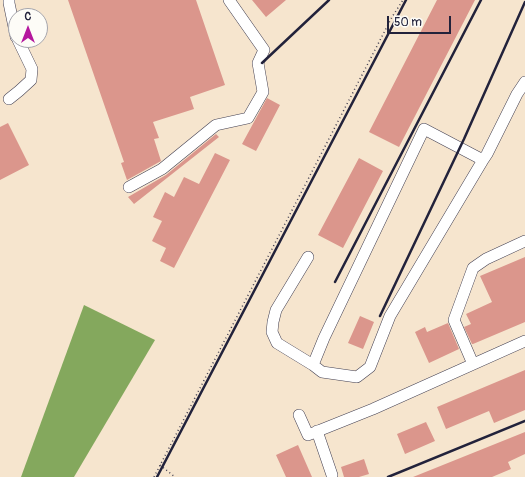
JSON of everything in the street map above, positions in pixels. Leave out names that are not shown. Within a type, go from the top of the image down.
[{"type":"lane","points":[[129,188],[162,169],[216,125],[248,118],[263,92],[258,63],[264,50],[229,0]]},
{"type":"lane","points":[[9,99],[31,80],[32,68],[22,48]]},
{"type":"lane","points":[[308,257],[276,310],[272,332],[277,343],[322,372],[357,377],[370,367],[390,316],[484,160],[517,94],[525,82]]},
{"type":"lane","points":[[313,365],[324,338],[424,129],[484,160]]},
{"type":"lane","points":[[473,364],[454,320],[473,268],[486,259],[525,241]]},
{"type":"lane","points":[[299,415],[308,435],[373,409],[525,341]]},
{"type":"lane","points":[[317,431],[332,475]]},
{"type":"path","points":[[154,477],[402,0]]},
{"type":"path","points":[[160,465],[175,477]]},
{"type":"green space","points":[[84,305],[155,340],[74,477],[21,477]]},
{"type":"building","points":[[68,0],[196,0],[225,85],[190,97],[194,109],[153,122],[159,138],[154,139],[161,161],[127,180],[121,163],[124,162]]},
{"type":"building","points":[[252,0],[286,0],[266,17]]},
{"type":"building","points":[[437,0],[475,0],[399,147],[369,132]]},
{"type":"building","points":[[267,98],[280,105],[256,151],[242,144]]},
{"type":"building","points":[[8,123],[29,165],[0,180],[0,127]]},
{"type":"building","points":[[216,134],[219,137],[134,204],[128,197],[166,175]]},
{"type":"building","points":[[215,153],[230,160],[174,268],[160,261],[166,248],[152,241],[162,221],[153,217],[165,192],[174,197],[184,177],[199,184]]},
{"type":"building","points":[[359,158],[383,171],[343,248],[318,235]]},
{"type":"building","points":[[525,257],[525,322],[472,344],[464,327],[471,324],[466,314],[492,302],[480,276]]},
{"type":"building","points":[[360,316],[374,322],[363,349],[348,343]]},
{"type":"building","points":[[448,323],[459,349],[429,363],[415,332],[425,327],[427,332]]},
{"type":"building","points":[[525,370],[525,410],[494,423],[489,411],[446,429],[437,407]]},
{"type":"building","points":[[426,422],[435,441],[405,454],[397,434]]},
{"type":"building","points":[[525,432],[525,454],[508,462],[511,469],[492,477],[413,477]]},
{"type":"building","points":[[298,445],[312,477],[286,477],[276,455]]},
{"type":"building","points":[[364,459],[369,474],[359,477],[344,477],[341,467]]},
{"type":"railway","points":[[262,63],[329,0]]},
{"type":"railway","points":[[157,477],[406,0]]},
{"type":"railway","points":[[335,282],[481,0]]},
{"type":"railway","points":[[380,316],[464,139],[525,2]]},
{"type":"railway","points":[[388,477],[525,421]]}]
